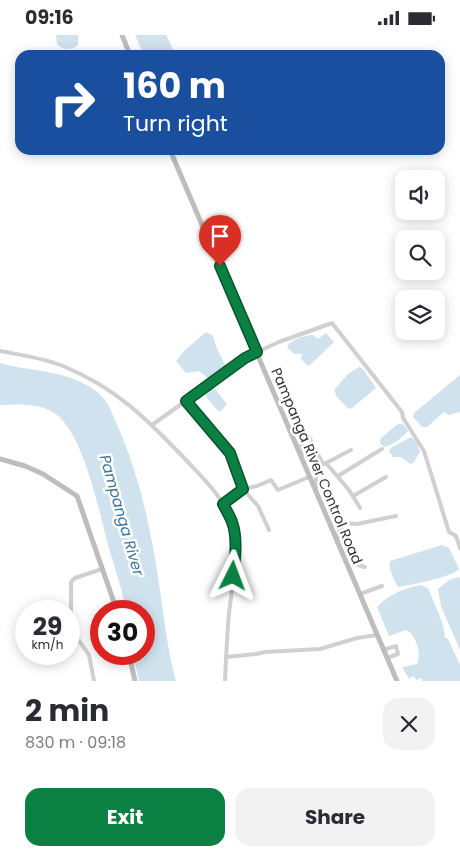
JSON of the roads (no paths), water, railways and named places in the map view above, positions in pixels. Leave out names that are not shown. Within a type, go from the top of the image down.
[{"type":"main road","points":[[122,35],[128,50]]},
{"type":"main road","name":"Pampanga River Control Road","points":[[172,155],[397,681]]},
{"type":"main road","points":[[0,459],[43,474],[78,496],[113,600]]},
{"type":"main road","points":[[131,665],[135,681]]},
{"type":"street","points":[[152,425],[245,358],[279,342],[332,323],[402,412],[403,418],[424,451],[449,532],[456,537],[460,548]]},
{"type":"street","points":[[0,351],[57,364],[106,387],[137,410],[202,477],[223,504],[232,522],[235,560],[225,681]]},
{"type":"street","points":[[186,401],[230,453],[243,489],[258,506],[269,530]]},
{"type":"street","points":[[302,460],[301,443],[305,438],[309,437],[324,463],[338,476],[360,508]]},
{"type":"street","points":[[315,491],[317,471],[324,463],[351,449]]},
{"type":"street","points":[[338,476],[382,449]]},
{"type":"street","points":[[223,504],[243,489],[257,486],[270,480],[278,490],[309,477]]},
{"type":"street","points":[[353,496],[386,477]]},
{"type":"street","points":[[337,542],[341,528],[350,523],[357,524],[396,516]]},
{"type":"street","points":[[341,528],[358,565],[365,567]]},
{"type":"street","points":[[94,681],[89,655],[71,627],[71,582],[75,578],[102,569]]},
{"type":"street","points":[[360,594],[382,586]]},
{"type":"street","points":[[226,657],[256,655],[265,652],[320,649],[357,638],[377,635]]},
{"type":"street","points":[[383,650],[396,646],[398,654],[387,658]]},
{"type":"water","points":[[56,35],[78,35],[78,45],[70,49],[62,48],[57,44]]},
{"type":"water","points":[[135,35],[166,35],[174,50],[142,50]]},
{"type":"water","points":[[206,332],[213,336],[226,366],[224,370],[209,379],[199,371],[186,373],[176,361],[184,351]]},
{"type":"water","points":[[326,333],[334,342],[310,365],[307,365],[301,359],[302,354],[294,354],[287,347],[294,340],[302,337],[313,335],[318,339]]},
{"type":"water","name":"Pampanga River","points":[[0,363],[75,379],[97,392],[107,404],[126,446],[144,504],[176,681],[139,681],[135,665],[155,665],[155,600],[124,600],[89,473],[75,438],[66,424],[50,410],[36,406],[0,405]]},
{"type":"water","points":[[359,367],[363,369],[376,388],[349,409],[337,397],[334,390],[348,374]]},
{"type":"water","points":[[460,375],[460,412],[449,415],[444,412],[427,427],[422,427],[413,417],[414,413]]},
{"type":"water","points":[[211,389],[215,389],[227,404],[221,411],[218,411],[206,397],[206,393]]},
{"type":"water","points":[[398,424],[403,424],[408,431],[391,445],[384,447],[380,443],[380,439]]},
{"type":"water","points":[[411,437],[416,441],[420,452],[413,463],[410,464],[401,457],[393,457],[389,451],[392,447]]},
{"type":"water","points":[[442,545],[449,548],[459,569],[440,578],[398,587],[393,578],[390,561]]},
{"type":"water","points":[[460,578],[460,650],[441,606],[438,589],[449,580]]},
{"type":"water","points":[[420,585],[428,588],[442,622],[444,637],[448,639],[460,665],[460,681],[422,681],[421,678],[417,680],[413,676],[409,679],[402,667],[417,664],[419,655],[415,640],[410,632],[406,630],[389,636],[377,607],[397,593]]}]
